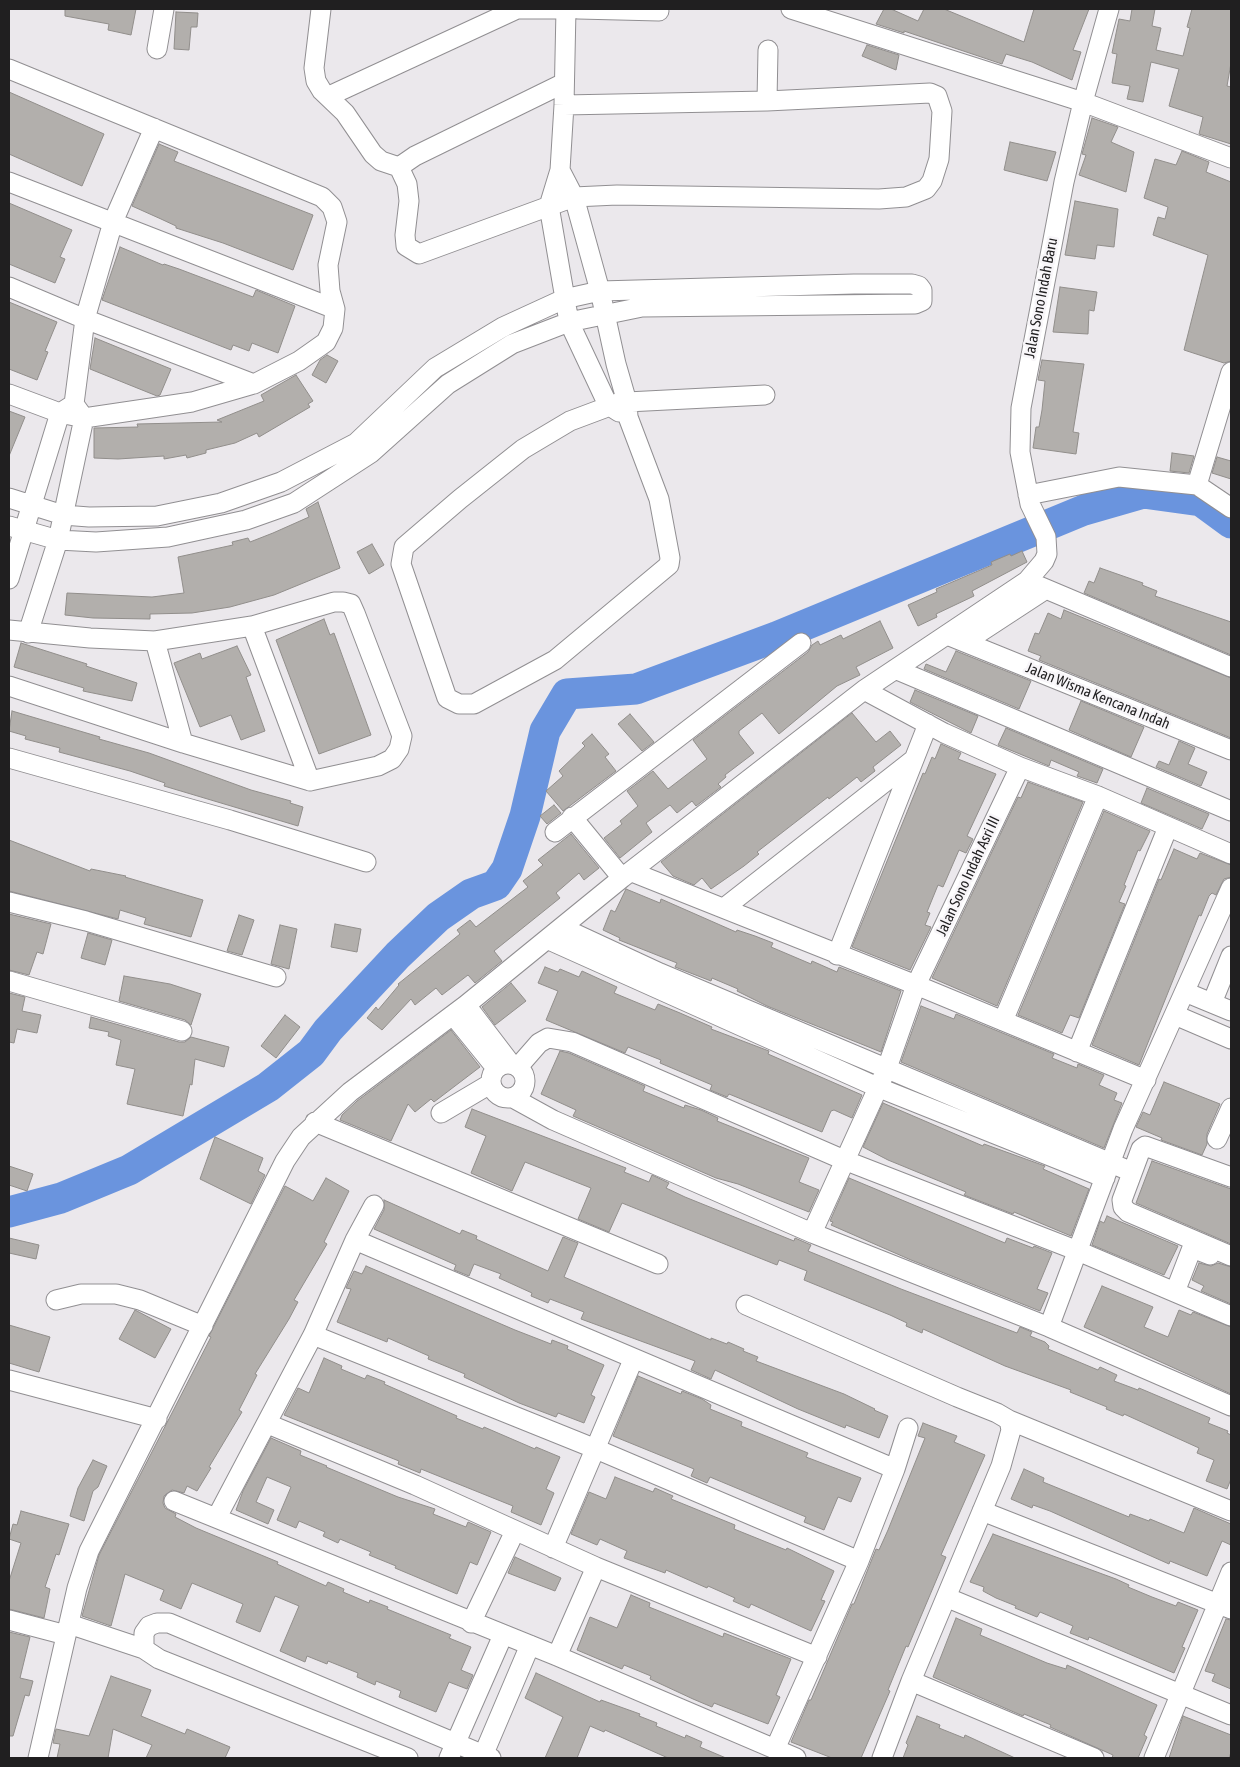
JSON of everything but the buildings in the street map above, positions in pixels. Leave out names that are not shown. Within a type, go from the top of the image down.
[{"type":"street","points":[[157,49],[164,9]]},
{"type":"street","points":[[321,9],[314,68],[316,80],[322,91],[344,113],[373,154],[381,161],[399,167],[407,184],[409,201],[405,235],[406,246],[419,254],[574,197],[893,198],[915,195],[926,189],[932,181],[939,159],[942,112],[940,101],[933,94],[767,101],[564,105]]},
{"type":"street","points":[[328,96],[512,10],[558,9]]},
{"type":"street","points":[[566,9],[564,105],[560,170],[549,206],[569,322],[608,405]]},
{"type":"street","points":[[578,9],[659,11]]},
{"type":"street","points":[[791,9],[831,15],[1083,102],[1231,158]]},
{"type":"street","name":"Jalan Sono Indah Baru","points":[[1027,581],[1044,561],[1047,554],[1046,537],[1029,499],[1020,452],[1021,408],[1039,305],[1083,102],[1109,9]]},
{"type":"street","points":[[767,101],[768,50]]},
{"type":"street","points":[[9,69],[322,197],[332,207],[336,222],[328,265],[330,291],[335,310],[333,328],[326,342],[299,361],[254,384],[192,402],[73,412],[9,394]]},
{"type":"street","points":[[399,167],[415,156],[564,83]]},
{"type":"street","points":[[28,633],[58,540],[64,515],[73,412],[85,319],[114,222],[154,128]]},
{"type":"street","points":[[560,170],[574,197],[600,291],[627,410],[659,499],[670,558],[669,565],[555,660],[474,704],[459,704],[446,698],[400,564],[404,547],[523,449],[570,421],[608,405],[627,410],[765,395]]},
{"type":"street","points":[[9,182],[335,310]]},
{"type":"street","points":[[9,498],[64,515],[89,517],[157,516],[221,503],[281,482],[356,442],[435,368],[502,327],[564,299],[600,291],[755,286],[912,284],[921,287],[923,292],[922,301],[915,304],[642,307],[605,313],[569,322],[512,344],[448,384],[371,453],[294,503],[246,520],[168,537],[96,542],[58,540],[15,528]]},
{"type":"street","points":[[755,286],[755,305]]},
{"type":"street","points":[[9,287],[85,319],[254,384]]},
{"type":"street","points":[[1197,485],[1231,372]]},
{"type":"street","points":[[9,579],[15,528],[31,506],[73,412]]},
{"type":"street","points":[[1029,499],[1120,477],[1197,485],[1231,508]]},
{"type":"street","points":[[38,1758],[67,1629],[89,1551],[285,1161],[300,1136],[315,1122],[395,1056],[459,1010],[556,934],[627,875],[864,690],[1027,581],[1231,668]]},
{"type":"street","points":[[965,642],[1046,589]]},
{"type":"street","points":[[9,630],[28,633],[155,641],[252,626],[334,602],[351,604],[402,736],[399,749],[392,759],[378,766],[310,781],[183,743],[9,686]]},
{"type":"street","points":[[252,626],[310,781]]},
{"type":"street","name":"Jalan Wisma Kencana Indah","points":[[947,635],[1231,750]]},
{"type":"street","points":[[155,641],[183,743]]},
{"type":"street","points":[[555,832],[572,817],[755,680],[801,643]]},
{"type":"street","points":[[895,670],[1231,811]]},
{"type":"street","points":[[864,690],[928,724],[1020,767],[1098,796],[1231,854]]},
{"type":"street","points":[[837,954],[928,724]]},
{"type":"street","points":[[9,758],[230,820],[366,862]]},
{"type":"street","points":[[724,908],[914,760]]},
{"type":"street","name":"Jalan Sono Indah Asri III","points":[[812,1233],[887,1068],[916,984],[1020,767]]},
{"type":"street","points":[[1003,1021],[1098,796]]},
{"type":"street","points":[[572,817],[627,875],[724,908],[916,984],[1146,1080]]},
{"type":"street","points":[[1077,1052],[1168,827]]},
{"type":"street","points":[[1049,1327],[1123,1129],[1229,898]]},
{"type":"street","points":[[9,902],[86,921],[276,976]]},
{"type":"street","points":[[556,934],[657,980],[877,1087],[1108,1171],[1132,1172]]},
{"type":"street","points":[[1212,1003],[1231,956]]},
{"type":"street","points":[[657,980],[887,1068],[1108,1171]]},
{"type":"street","points":[[9,981],[182,1032]]},
{"type":"street","points":[[1185,992],[1231,1011]]},
{"type":"street","points":[[459,1010],[504,1071],[525,1080],[520,1094],[513,1098]]},
{"type":"street","points":[[1175,1015],[1231,1039]]},
{"type":"street","points":[[441,1113],[504,1071],[539,1043],[548,1038],[558,1038],[572,1042],[844,1160],[1078,1251],[1231,1316]]},
{"type":"street","points":[[504,1071],[499,1096],[513,1098],[553,1120],[812,1233],[1049,1327],[1231,1406]]},
{"type":"street","points":[[1217,1139],[1231,1108]]},
{"type":"street","points":[[315,1122],[658,1264]]},
{"type":"street","points":[[1231,1177],[1148,1145],[1141,1148],[1122,1200],[1123,1208],[1128,1212],[1231,1256]]},
{"type":"street","points":[[218,1517],[268,1424],[313,1334],[355,1240],[374,1206]]},
{"type":"street","points":[[355,1240],[488,1295],[633,1360],[895,1469]]},
{"type":"street","points":[[1175,1292],[1192,1248],[1231,1264]]},
{"type":"street","points":[[56,1300],[82,1294],[116,1294],[140,1300],[203,1326]]},
{"type":"street","points":[[746,1305],[997,1413],[1009,1420],[1231,1511]]},
{"type":"street","points":[[313,1334],[596,1449],[859,1561]]},
{"type":"street","points":[[553,1548],[633,1360]]},
{"type":"street","points":[[9,1380],[157,1419]]},
{"type":"street","points":[[882,1758],[911,1681],[948,1598],[1001,1466],[1011,1430],[1009,1420]]},
{"type":"street","points":[[268,1424],[415,1485],[596,1567],[817,1657]]},
{"type":"street","points":[[775,1749],[859,1561],[895,1469],[908,1428]]},
{"type":"street","points":[[174,1501],[218,1517],[471,1623],[557,1656],[796,1758]]},
{"type":"street","points":[[982,1511],[1224,1606]]},
{"type":"street","points":[[471,1623],[515,1531]]},
{"type":"street","points":[[557,1656],[596,1567]]},
{"type":"street","points":[[1154,1758],[1181,1694],[1224,1606],[1231,1572]]},
{"type":"street","points":[[948,1598],[1231,1715]]},
{"type":"street","points":[[9,1620],[67,1629],[144,1649],[159,1659],[408,1758]]},
{"type":"street","points":[[144,1649],[144,1633],[149,1626],[157,1623],[169,1623],[452,1750],[485,1757],[530,1645]]},
{"type":"street","points":[[452,1750],[503,1635]]},
{"type":"street","points":[[911,1681],[1094,1758]]},
{"type":"waterway","points":[[9,1212],[61,1198],[129,1170],[268,1087],[311,1053],[328,1030],[398,955],[438,917],[471,894],[496,885],[507,869],[525,816],[545,731],[567,694],[636,689],[776,637],[1084,510],[1143,493],[1201,501],[1231,523]]}]
